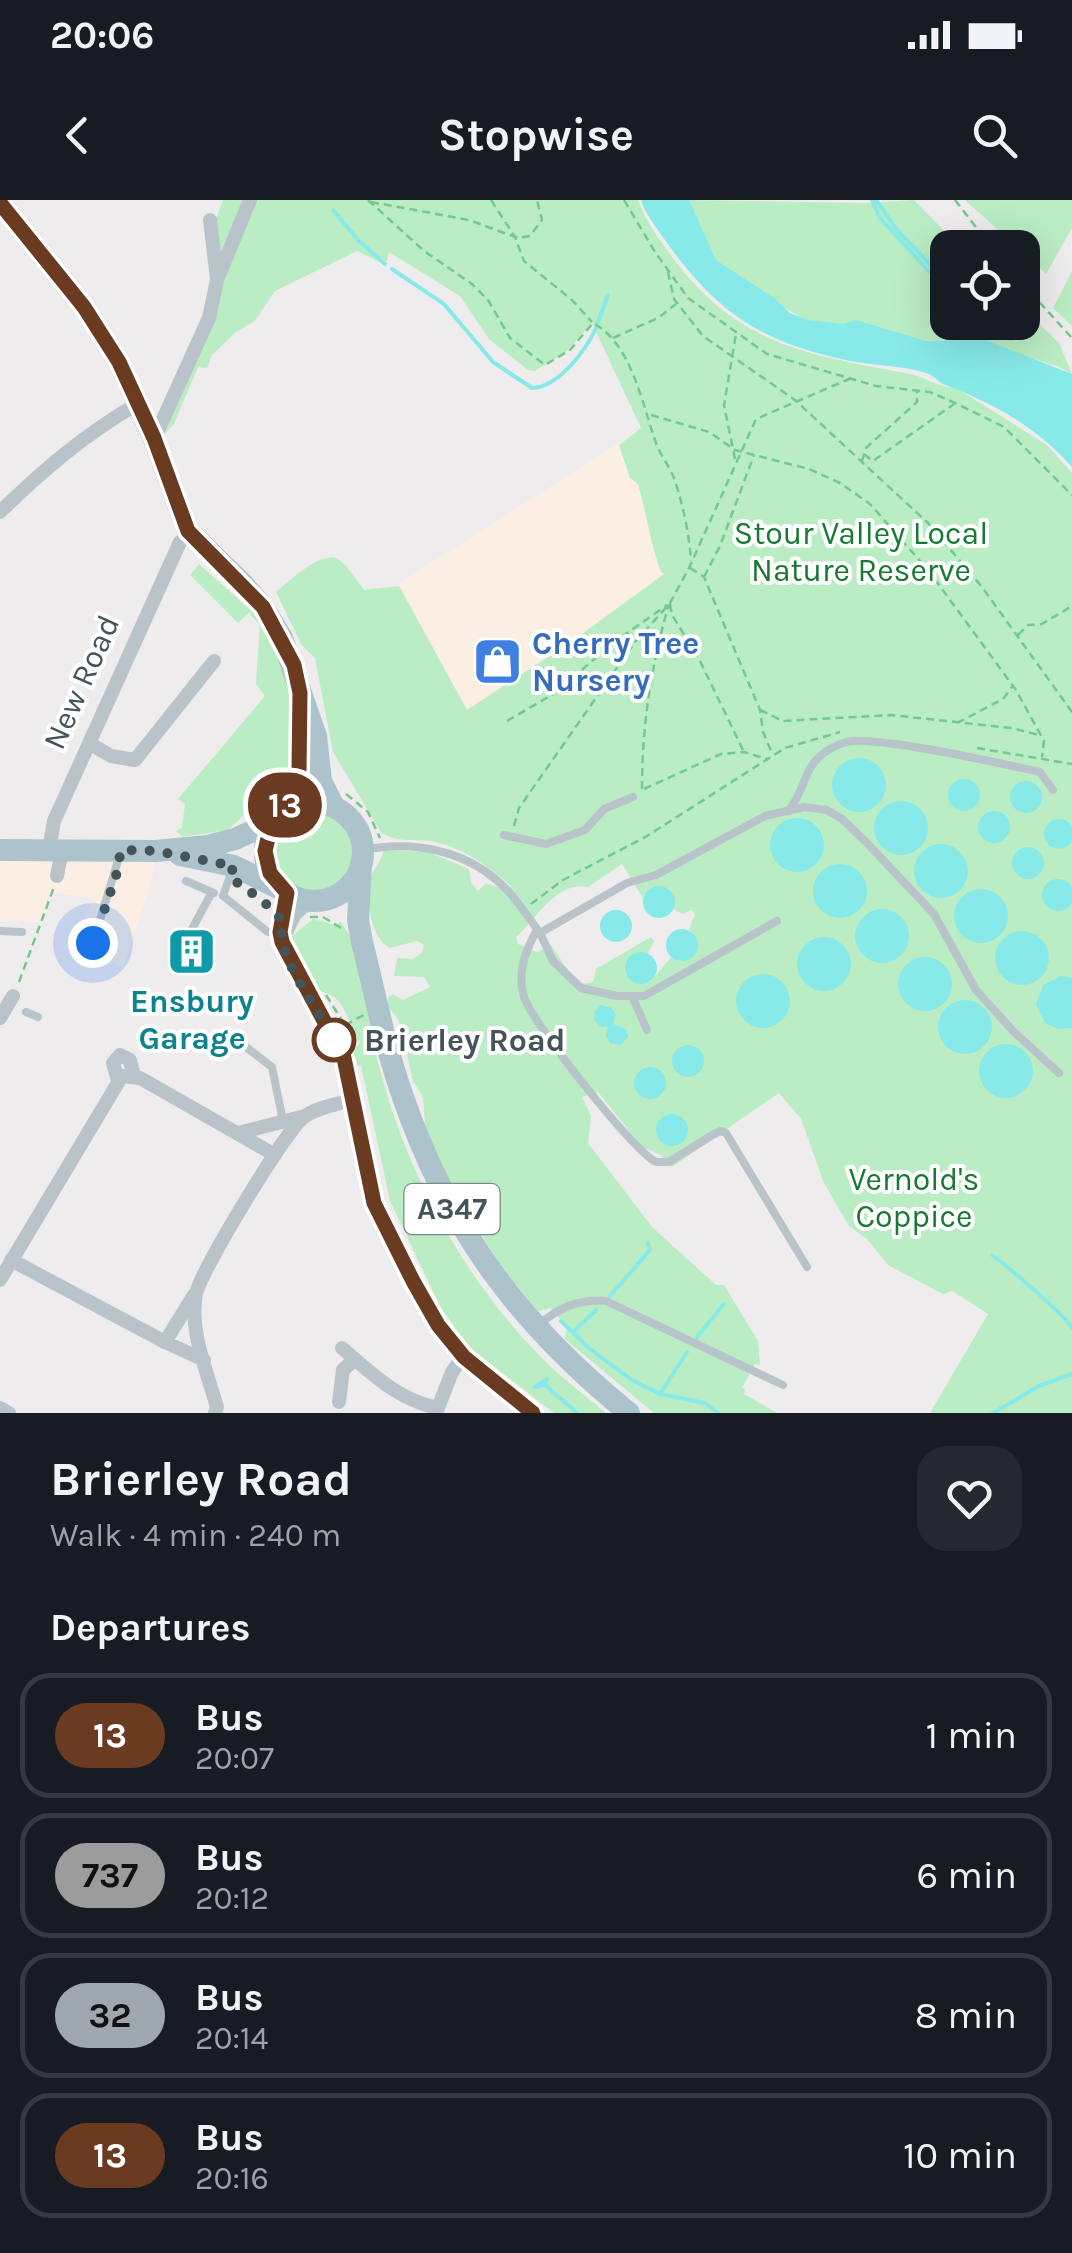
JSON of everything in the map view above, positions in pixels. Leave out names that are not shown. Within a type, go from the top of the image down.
[{"type":"main road","points":[[0,203],[84,307],[119,362],[154,438],[188,531],[263,607],[282,638],[316,736],[328,797],[354,824],[368,854],[348,887],[317,900],[272,888],[234,866],[156,851],[0,850]]},
{"type":"main road","points":[[285,892],[270,873],[265,851],[271,815],[294,784],[302,742],[300,693]]},
{"type":"main road","points":[[156,851],[235,839],[271,815],[328,797]]},
{"type":"main road","name":"A347","points":[[356,939],[368,854]]},
{"type":"main road","name":"A347","points":[[317,900],[352,925],[401,1092],[430,1166],[457,1220],[536,1327],[572,1366],[630,1413]]},
{"type":"street","points":[[154,438],[208,318],[217,280],[250,200]]},
{"type":"street","points":[[210,220],[217,280]]},
{"type":"street","points":[[0,512],[76,442],[137,404]]},
{"type":"street","name":"New Road","points":[[57,876],[54,820],[180,542]]},
{"type":"street","points":[[89,743],[111,756],[135,760],[214,661]]},
{"type":"street","points":[[285,892],[283,932],[344,1058],[374,1203],[438,1325],[464,1357],[533,1413]]},
{"type":"street","points":[[283,932],[317,900]]},
{"type":"street","points":[[7,1006],[32,1015]]},
{"type":"street","points":[[0,1280],[122,1076],[134,1076],[275,1155]]},
{"type":"street","points":[[238,1133],[355,1099]]},
{"type":"street","points":[[165,1342],[231,1225],[291,1129],[305,1116]]},
{"type":"street","points":[[12,1260],[204,1360]]},
{"type":"street","points":[[196,1292],[196,1329],[217,1407],[215,1413]]},
{"type":"street","points":[[342,1348],[397,1394],[437,1410],[452,1372],[464,1357]]},
{"type":"street","points":[[339,1402],[343,1370],[355,1358]]},
{"type":"street","points":[[0,1408],[9,1413]]},
{"type":"lane","points":[[788,811],[811,766],[830,748],[848,741],[867,741],[1040,772],[1053,790]]},
{"type":"lane","points":[[802,789],[814,808]]},
{"type":"lane","points":[[509,836],[546,844],[585,830],[604,809],[633,797]]},
{"type":"lane","points":[[807,1267],[726,1132],[721,1130],[669,1162],[656,1162],[609,1112],[525,999],[521,970],[538,931],[627,883],[656,875],[765,816],[814,808],[826,810],[842,819],[934,914],[976,990],[1059,1073]]},
{"type":"lane","points":[[368,854],[420,846],[447,853],[486,871],[507,890],[569,980],[598,993],[644,996],[777,921]]},
{"type":"lane","points":[[93,943],[121,850]]},
{"type":"lane","points":[[222,896],[234,866]]},
{"type":"lane","points":[[186,882],[222,896],[268,932],[283,932]]},
{"type":"lane","points":[[177,956],[212,892]]},
{"type":"lane","points":[[0,932],[22,932]]},
{"type":"lane","points":[[632,996],[647,1030]]},
{"type":"lane","points":[[237,1040],[272,1068],[283,1121]]},
{"type":"lane","points":[[536,1327],[571,1304],[606,1301],[783,1385]]},
{"type":"path","points":[[491,200],[514,235],[524,260],[612,338],[648,414],[662,459],[672,474],[688,528],[690,565],[704,577],[760,710],[771,757],[744,752],[721,754],[642,790],[644,729],[654,655],[670,603],[690,565],[734,468],[737,450],[756,419],[849,379]]},
{"type":"path","points":[[369,201],[530,236],[542,220],[536,200]]},
{"type":"path","points":[[624,200],[688,298],[767,354],[849,379],[917,390],[955,403],[1004,427],[1072,495]]},
{"type":"path","points":[[955,200],[978,230]]},
{"type":"path","points":[[369,201],[424,251],[472,284],[488,300],[510,338],[545,365],[570,350],[592,324]]},
{"type":"path","points":[[668,272],[678,304],[703,336],[795,400],[928,523],[982,586],[1072,712]]},
{"type":"path","points":[[1040,303],[1072,338]]},
{"type":"path","points":[[612,338],[658,318],[678,304]]},
{"type":"path","points":[[736,333],[724,405],[737,450]]},
{"type":"path","points":[[861,462],[866,448],[917,402],[917,390]]},
{"type":"path","points":[[864,454],[873,461],[955,403]]},
{"type":"path","points":[[648,414],[685,422],[737,450],[809,468],[870,504],[928,570],[1013,686],[1041,735],[1045,745],[1042,758]]},
{"type":"path","points":[[704,577],[720,546],[754,454]]},
{"type":"path","points":[[507,722],[555,693],[612,643],[670,603]]},
{"type":"path","points":[[670,603],[672,615],[699,659],[744,752]]},
{"type":"path","points":[[509,836],[518,808],[636,642],[670,603]]},
{"type":"path","points":[[1016,636],[1028,624],[1042,624],[1072,606]]},
{"type":"path","points":[[956,723],[1003,698],[1013,686]]},
{"type":"path","points":[[760,710],[783,722],[872,715],[1011,728],[1041,735]]},
{"type":"path","points":[[271,815],[285,780],[294,784]]},
{"type":"path","points":[[328,797],[334,786],[356,800],[374,823],[368,854]]},
{"type":"path","points":[[7,1006],[57,876]]},
{"type":"path","points":[[283,932],[310,917],[323,917],[356,939]]},
{"type":"path","points":[[331,1034],[371,1012]]},
{"type":"shaded area","name":"Cherry Tree Nursery","points":[[639,430],[675,573],[467,709],[400,586],[395,586]]},
{"type":"shaded area","points":[[0,850],[156,851],[152,880],[123,967],[75,948],[92,899],[53,892],[42,922],[0,921]]},
{"type":"green space","points":[[223,200],[638,200],[658,237],[697,287],[748,327],[805,351],[956,388],[1047,445],[1072,473],[1072,1413],[930,1413],[988,1314],[952,1291],[943,1294],[888,1265],[868,1240],[849,1226],[824,1183],[801,1119],[779,1093],[672,1167],[661,1155],[642,1147],[598,1092],[582,1097],[591,1116],[588,1143],[652,1227],[716,1285],[724,1285],[758,1341],[760,1365],[755,1364],[742,1388],[744,1394],[777,1413],[654,1413],[565,1339],[567,1328],[551,1308],[538,1311],[501,1266],[445,1175],[426,1134],[423,1097],[413,1081],[399,1021],[387,1005],[393,994],[403,1000],[430,987],[424,977],[394,976],[397,958],[413,959],[422,953],[424,945],[417,941],[390,948],[383,943],[370,914],[369,891],[384,850],[428,852],[469,869],[471,883],[478,891],[486,883],[506,890],[511,886],[456,849],[435,842],[393,838],[381,832],[333,752],[315,658],[301,644],[276,592],[305,568],[331,557],[348,569],[364,590],[399,586],[467,710],[568,644],[664,574],[638,484],[630,478],[619,445],[641,428],[592,323],[566,352],[535,371],[528,370],[489,339],[460,296],[389,252],[387,261],[379,262],[357,251],[275,291],[255,321],[236,332],[212,355],[207,368],[198,367],[174,424],[164,434],[222,258],[221,249],[214,243],[213,227]],"holes":[[[622,864],[643,898],[653,888],[664,888],[672,895],[673,909],[683,914],[691,910],[695,914],[689,930],[693,933],[691,958],[679,961],[671,957],[650,982],[634,983],[625,974],[636,953],[648,954],[654,941],[651,937],[596,969],[593,982],[582,984],[571,975],[551,945],[537,952],[518,944],[516,937],[557,895],[577,886],[588,887]]]},
{"type":"green space","points":[[689,200],[914,200],[943,230],[930,230],[930,340],[938,340],[926,341],[808,320],[732,273],[715,259]]},
{"type":"green space","points":[[965,200],[1072,200],[1072,228],[1046,274],[1040,268],[1040,230],[998,230]]},
{"type":"green space","points":[[1072,271],[1072,326],[1053,308]]},
{"type":"green space","points":[[1040,325],[1059,343],[1072,374],[970,340],[1040,340]]},
{"type":"green space","points":[[199,564],[263,621],[284,667],[295,715],[288,772],[228,830],[183,837],[176,831],[182,828],[185,804],[178,799],[265,696],[256,684],[260,625],[249,613],[238,623],[190,575]]},
{"type":"green space","points":[[313,811],[342,823],[354,852],[342,881],[313,893],[284,881],[272,852],[284,823]]},
{"type":"green space","points":[[313,919],[336,925],[341,922],[352,939],[378,1044],[374,1045],[400,1134],[464,1261],[521,1336],[606,1413],[554,1413],[469,1347],[441,1308],[390,1201],[361,1065],[350,1068],[348,1056],[360,1043],[338,1001],[331,995],[310,991],[287,940]]},
{"type":"water","points":[[641,200],[689,200],[716,260],[790,313],[808,320],[844,324],[856,320],[926,341],[986,340],[1072,374],[1072,467],[1013,418],[929,374],[815,352],[736,316],[695,278],[647,214]]},
{"type":"water","points":[[859,758],[878,766],[886,785],[878,804],[859,812],[840,804],[832,785],[840,766]]},
{"type":"water","points":[[964,779],[975,784],[980,795],[975,806],[964,811],[953,806],[948,795],[953,784]]},
{"type":"water","points":[[1026,781],[1037,786],[1042,797],[1037,808],[1026,813],[1015,808],[1010,797],[1015,786]]},
{"type":"water","points":[[901,801],[920,809],[928,828],[920,847],[901,855],[882,847],[874,828],[882,809]]},
{"type":"water","points":[[994,811],[1005,816],[1010,827],[1005,838],[994,843],[983,838],[978,827],[983,816]]},
{"type":"water","points":[[797,818],[816,826],[824,845],[816,864],[797,872],[778,864],[770,845],[778,826]]},
{"type":"water","points":[[1059,819],[1070,823],[1070,845],[1059,849],[1048,845],[1044,834],[1048,823]]},
{"type":"water","points":[[941,844],[960,852],[968,871],[960,890],[941,898],[922,890],[914,871],[922,852]]},
{"type":"water","points":[[1028,847],[1039,852],[1044,863],[1039,874],[1028,879],[1017,874],[1012,863],[1017,852]]},
{"type":"water","points":[[840,864],[859,872],[867,891],[859,910],[840,918],[821,910],[813,891],[821,872]]},
{"type":"water","points":[[1058,879],[1069,884],[1073,901],[1069,906],[1058,911],[1047,906],[1042,895],[1047,884]]},
{"type":"water","points":[[659,886],[670,891],[675,902],[670,913],[659,918],[648,913],[643,902],[648,891]]},
{"type":"water","points":[[981,889],[1000,897],[1008,916],[1000,935],[981,943],[962,935],[954,916],[962,897]]},
{"type":"water","points":[[882,909],[901,917],[909,936],[901,955],[882,963],[863,955],[855,936],[863,917]]},
{"type":"water","points":[[616,910],[627,915],[632,926],[627,937],[616,942],[605,937],[600,926],[605,915]]},
{"type":"water","points":[[682,929],[693,934],[698,945],[693,956],[682,961],[671,956],[666,945],[671,934]]},
{"type":"water","points":[[1022,931],[1041,939],[1049,958],[1041,977],[1022,985],[1003,977],[995,958],[1003,939]]},
{"type":"water","points":[[824,937],[843,945],[851,964],[843,983],[824,991],[805,983],[797,964],[805,945]]},
{"type":"water","points":[[641,952],[652,957],[657,968],[652,979],[641,984],[630,979],[625,968],[630,957]]},
{"type":"water","points":[[925,957],[944,965],[952,984],[944,1003],[925,1011],[906,1003],[898,984],[906,965]]},
{"type":"water","points":[[763,974],[782,982],[790,1001],[782,1020],[763,1028],[744,1020],[736,1001],[744,982]]},
{"type":"water","points":[[1061,976],[1072,978],[1072,1028],[1058,1029],[1045,1023],[1036,1005],[1043,985]]},
{"type":"water","points":[[965,1000],[984,1008],[992,1027],[984,1046],[965,1054],[946,1046],[938,1027],[946,1008]]},
{"type":"water","points":[[601,1005],[612,1008],[616,1015],[613,1024],[626,1029],[628,1037],[621,1045],[610,1043],[606,1036],[608,1027],[594,1020]]},
{"type":"water","points":[[1006,1044],[1025,1052],[1033,1071],[1025,1090],[1006,1098],[987,1090],[979,1071],[987,1052]]},
{"type":"water","points":[[688,1045],[699,1050],[704,1061],[699,1072],[688,1077],[677,1072],[672,1061],[677,1050]]},
{"type":"water","points":[[650,1067],[661,1072],[666,1083],[661,1094],[650,1099],[639,1094],[634,1083],[639,1072]]},
{"type":"water","points":[[672,1114],[683,1119],[688,1130],[683,1141],[672,1146],[661,1141],[656,1130],[661,1119]]},
{"type":"waterway","points":[[872,200],[880,218],[930,272]]},
{"type":"waterway","points":[[876,200],[896,229],[930,264]]},
{"type":"waterway","points":[[333,210],[385,264]]},
{"type":"waterway","points":[[392,269],[444,304],[493,362],[532,388],[561,374],[586,347],[596,328]]},
{"type":"waterway","points":[[598,322],[608,295]]},
{"type":"waterway","points":[[610,1296],[650,1250],[648,1243]]},
{"type":"waterway","points":[[992,1255],[1048,1302],[1072,1328]]},
{"type":"waterway","points":[[697,1337],[724,1304]]},
{"type":"waterway","points":[[574,1331],[596,1310]]},
{"type":"waterway","points":[[561,1321],[590,1349],[632,1380],[660,1394]]},
{"type":"waterway","points":[[687,1352],[660,1394],[705,1403],[718,1413]]},
{"type":"waterway","points":[[993,1413],[1039,1386],[1072,1374]]},
{"type":"waterway","points":[[544,1385],[535,1387],[547,1379],[545,1385],[577,1413]]},
{"type":"bus line","name":"13","points":[[0,203],[84,307],[119,362],[154,438],[188,531],[263,607],[294,665],[300,693],[299,770],[282,814],[270,830],[265,851],[270,873],[287,893],[280,932],[282,942],[344,1058],[374,1203],[413,1281],[438,1325],[464,1357],[533,1413]]},
{"type":"place","name":"Cherry Tree Nursery","points":[[497,661]]},
{"type":"place","name":"Ensbury Garage","points":[[192,951]]},
{"type":"place","name":"Brierley Road","points":[[334,1040]]},
{"type":"route","points":[[93,943],[121,850],[156,851],[234,866],[229,877],[282,920],[280,932],[286,953],[334,1040]]},
{"type":"park label","name":"Stour Valley Local Nature Reserve","points":[[861,552]]},
{"type":"park label","name":"Vernold's Coppice","points":[[914,1198]]}]
